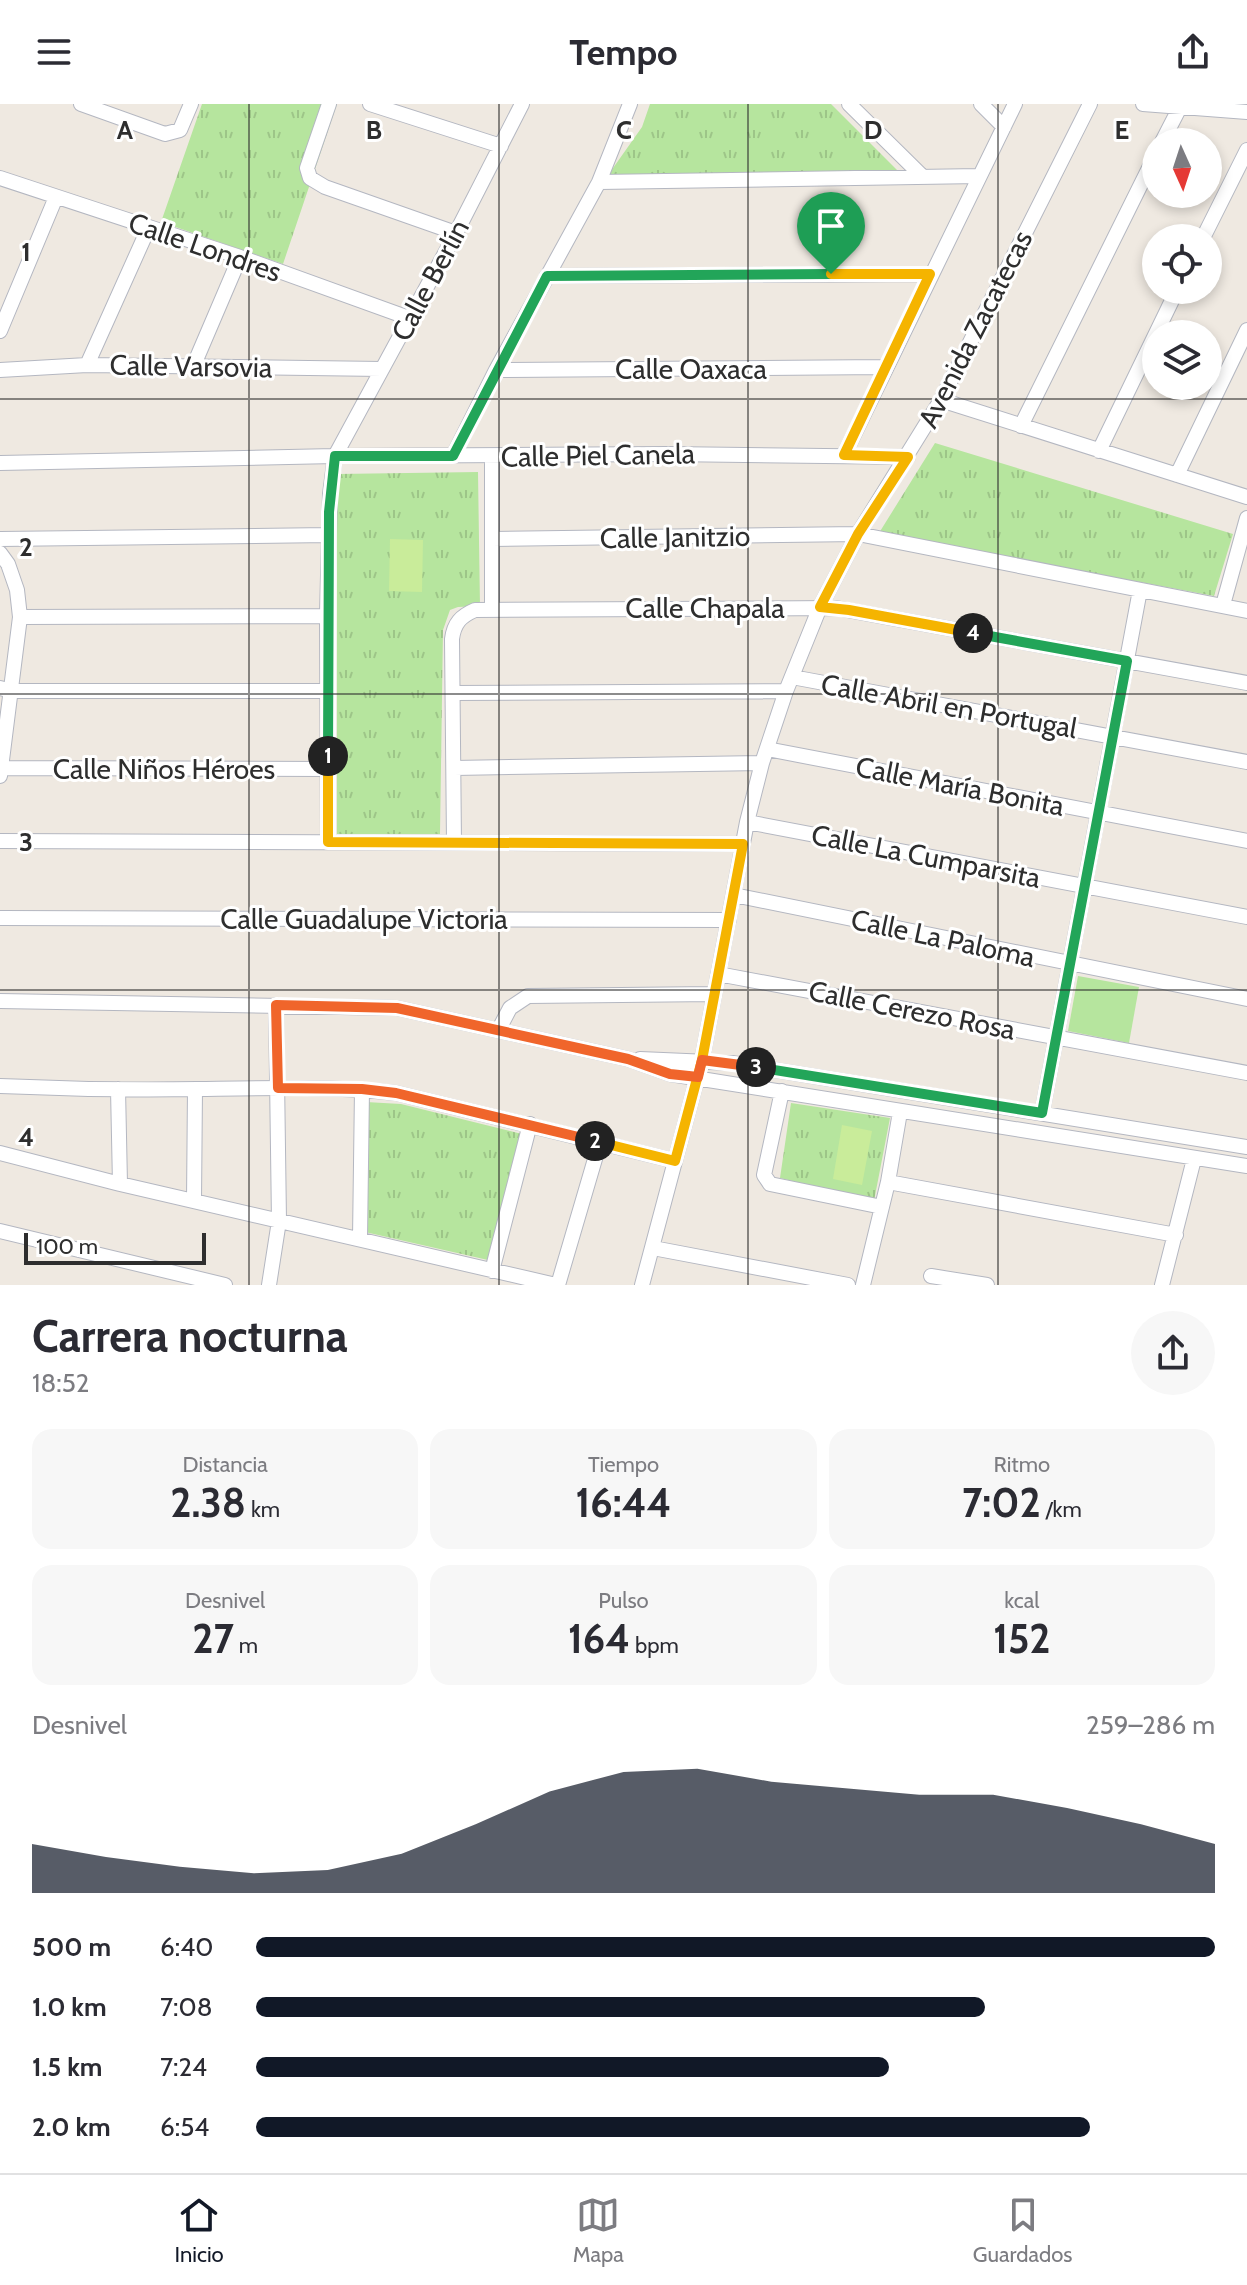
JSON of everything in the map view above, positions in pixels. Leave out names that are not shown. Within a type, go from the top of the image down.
[{"type":"street","points":[[81,104],[165,134],[180,130],[191,104]]},
{"type":"street","points":[[329,104],[307,168],[310,178],[325,187],[456,233]]},
{"type":"street","points":[[370,104],[501,146]]},
{"type":"street","name":"Calle Berlín","points":[[335,456],[522,104]]},
{"type":"street","points":[[453,456],[496,370],[599,182],[630,104]]},
{"type":"street","points":[[849,104],[923,177]]},
{"type":"street","points":[[981,104],[1004,127]]},
{"type":"street","points":[[844,455],[1015,104]]},
{"type":"street","name":"Avenida Zacatecas","points":[[642,1285],[702,1060],[747,822],[764,756],[789,684],[820,607],[858,534],[941,400],[1090,104]]},
{"type":"street","points":[[1143,104],[1247,112]]},
{"type":"street","points":[[1169,128],[1179,109]]},
{"type":"street","points":[[1210,224],[1247,150]]},
{"type":"street","points":[[599,182],[979,176]]},
{"type":"street","name":"Calle Londres","points":[[0,178],[240,257],[409,318]]},
{"type":"street","points":[[1021,426],[1142,182]]},
{"type":"street","points":[[0,331],[56,197]]},
{"type":"street","points":[[87,365],[149,227]]},
{"type":"street","points":[[193,367],[240,257]]},
{"type":"street","points":[[547,276],[930,274]]},
{"type":"street","points":[[1099,451],[1170,304]]},
{"type":"street","points":[[1177,475],[1247,330]]},
{"type":"street","name":"Calle Varsovia","points":[[0,370],[87,365],[382,369]]},
{"type":"street","name":"Calle Oaxaca","points":[[496,370],[886,367]]},
{"type":"street","points":[[941,400],[1247,497]]},
{"type":"street","points":[[328,842],[327,616],[331,476],[335,456]]},
{"type":"street","name":"Calle Piel Canela","points":[[0,463],[335,456],[908,457]]},
{"type":"street","points":[[454,843],[452,639],[457,622],[475,610],[492,609],[492,456]]},
{"type":"street","points":[[1223,605],[1247,518]]},
{"type":"street","points":[[858,534],[1247,611]]},
{"type":"street","name":"Calle Janitzio","points":[[492,539],[858,534]]},
{"type":"street","points":[[0,539],[329,535]]},
{"type":"street","points":[[0,553],[8,564],[17,590],[20,617],[6,689],[1,771]]},
{"type":"street","points":[[1042,1113],[1140,590]]},
{"type":"street","name":"Calle Chapala","points":[[492,609],[820,607],[1247,683]]},
{"type":"street","points":[[20,617],[327,616]]},
{"type":"street","name":"Calle Abril en Portugal","points":[[453,693],[789,684],[1113,736],[1247,762]]},
{"type":"street","points":[[6,689],[327,691]]},
{"type":"street","points":[[454,768],[764,756]]},
{"type":"street","name":"Calle María Bonita","points":[[764,756],[1247,841]]},
{"type":"street","name":"Calle Niños Héroes","points":[[1,771],[328,769]]},
{"type":"street","name":"Calle La Cumparsita","points":[[747,822],[1247,917]]},
{"type":"street","points":[[0,841],[743,844]]},
{"type":"street","name":"Calle La Paloma","points":[[734,895],[1247,999]]},
{"type":"street","name":"Calle Guadalupe Victoria","points":[[0,918],[729,920]]},
{"type":"street","name":"Calle Cerezo Rosa","points":[[718,974],[1247,1073]]},
{"type":"street","points":[[499,1029],[510,1008],[528,996],[714,994]]},
{"type":"street","points":[[0,1001],[397,1008],[628,1059],[670,1074],[1247,1166]]},
{"type":"street","points":[[269,1285],[279,1221],[276,1005]]},
{"type":"street","points":[[628,1059],[702,1060],[1247,1147]]},
{"type":"street","points":[[0,1086],[362,1089],[396,1093],[675,1161]]},
{"type":"street","points":[[118,1089],[120,1184]]},
{"type":"street","points":[[194,1200],[195,1089]]},
{"type":"street","points":[[360,1238],[362,1089]]},
{"type":"street","points":[[782,1091],[764,1175],[770,1184],[882,1207]]},
{"type":"street","points":[[863,1285],[888,1182],[900,1112]]},
{"type":"street","points":[[492,1271],[530,1124]]},
{"type":"street","points":[[0,1153],[120,1184],[557,1285],[600,1142]]},
{"type":"street","points":[[1162,1285],[1194,1159]]},
{"type":"street","points":[[888,1182],[1176,1235]]},
{"type":"street","points":[[0,1231],[225,1285]]},
{"type":"street","points":[[653,1248],[848,1285]]},
{"type":"street","points":[[931,1276],[987,1285]]},
{"type":"green space","points":[[202,104],[337,104],[283,264],[161,222]]},
{"type":"green space","points":[[650,104],[831,104],[903,176],[606,178],[642,127]]},
{"type":"green space","points":[[935,443],[1233,534],[1214,596],[879,533]]},
{"type":"green space","points":[[478,472],[480,606],[450,610],[443,630],[440,834],[337,834],[337,474]]},
{"type":"green space","points":[[390,539],[423,540],[422,592],[389,591]]},
{"type":"green space","points":[[1078,976],[1139,987],[1129,1043],[1068,1031]]},
{"type":"green space","points":[[366,1102],[401,1104],[522,1134],[488,1260],[365,1232]]},
{"type":"green space","points":[[791,1103],[890,1118],[874,1201],[780,1178]]},
{"type":"green space","points":[[842,1125],[872,1131],[862,1185],[833,1179]]},
{"type":"route","points":[[831,274],[547,276],[453,456],[335,456],[331,476],[327,616],[328,842],[743,844],[702,1060],[698,1077],[675,1161],[396,1093],[362,1089],[278,1088],[276,1005],[342,1005],[397,1008],[499,1029],[628,1059],[670,1074],[698,1077],[702,1060],[719,1061],[1042,1113],[1127,661],[820,607],[858,534],[908,457],[844,455],[930,274],[831,274]]}]
